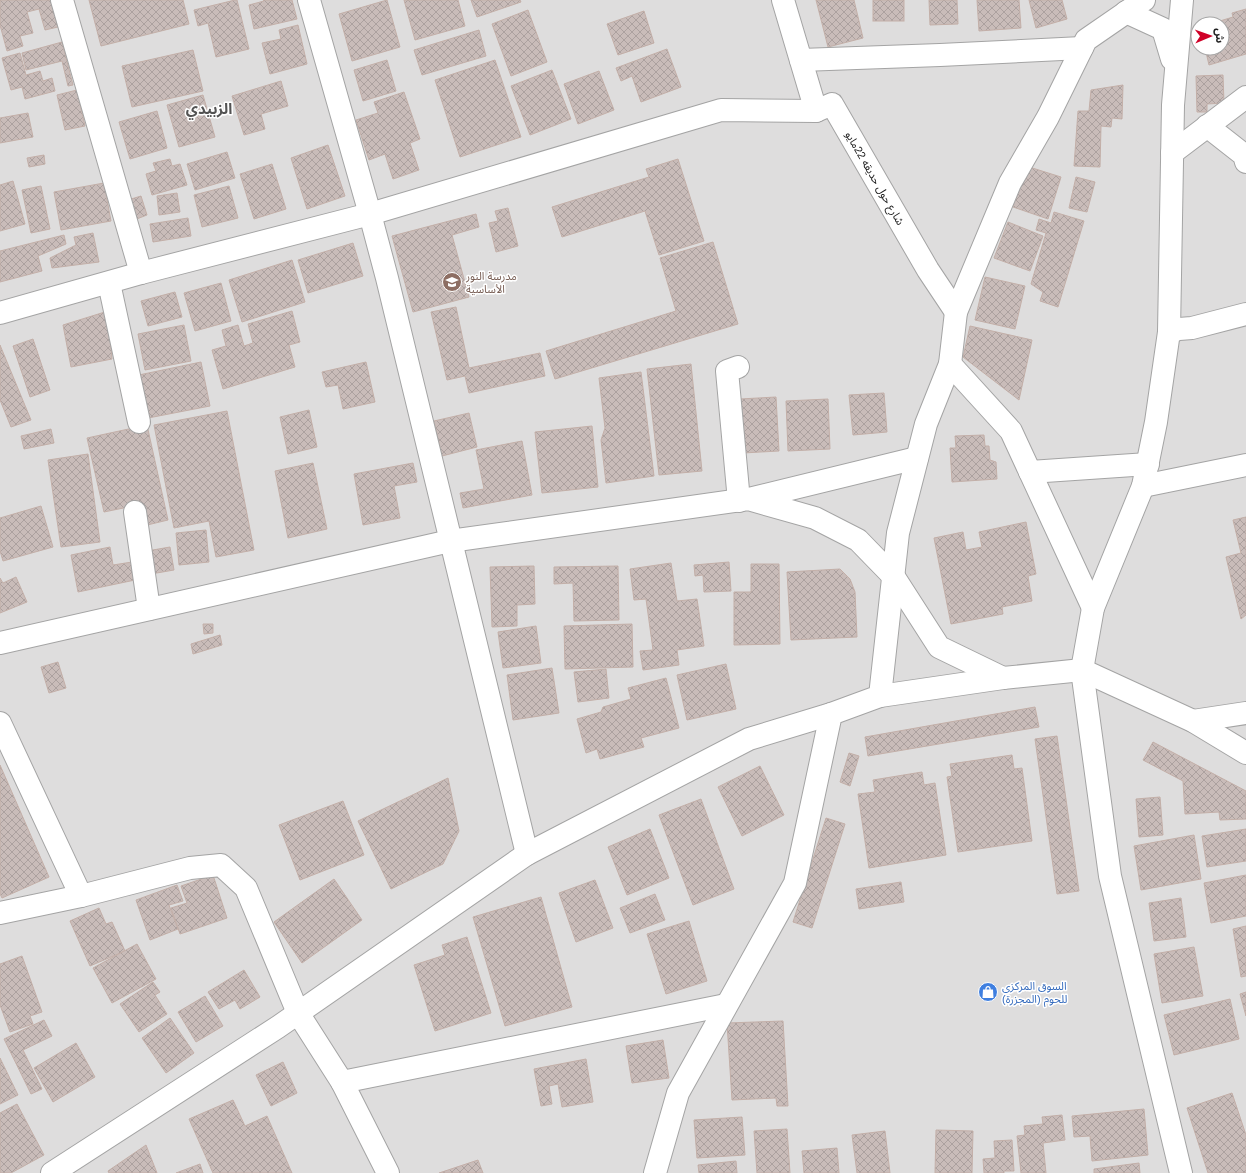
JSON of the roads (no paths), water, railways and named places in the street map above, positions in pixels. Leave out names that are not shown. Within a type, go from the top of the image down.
[{"type":"street","points":[[62,0],[141,273]]},
{"type":"street","points":[[309,0],[389,286],[527,854]]},
{"type":"street","points":[[0,313],[141,273],[370,214],[721,110],[816,111],[783,0]]},
{"type":"street","points":[[880,696],[898,533],[926,424],[950,364],[956,312],[1010,183],[1048,117],[1086,40],[1144,0]]},
{"type":"street","points":[[1180,1173],[1110,876],[1082,670],[1093,608],[1143,486],[1156,422],[1170,332],[1173,105],[1182,0]]},
{"type":"street","points":[[1126,12],[1164,29],[1176,71]]},
{"type":"street","points":[[801,60],[1082,48]]},
{"type":"street","points":[[1172,153],[1246,97]]},
{"type":"street","name":"شارع حول حديقه 22مايو","points":[[816,111],[832,104],[928,270],[956,312]]},
{"type":"street","points":[[1207,126],[1244,155],[1246,162]]},
{"type":"street","points":[[109,282],[139,422]]},
{"type":"street","points":[[1170,332],[1246,314]]},
{"type":"street","points":[[950,364],[1012,431],[1093,608]]},
{"type":"street","points":[[738,367],[727,371],[743,500]]},
{"type":"street","points":[[0,643],[450,541],[743,500],[917,458]]},
{"type":"street","points":[[1030,472],[1148,464]]},
{"type":"street","points":[[1143,486],[1246,465]]},
{"type":"street","points":[[743,500],[815,518],[858,540],[894,577],[939,647],[1003,678]]},
{"type":"street","points":[[135,512],[149,609]]},
{"type":"street","points":[[52,1173],[298,1013],[527,854],[749,739],[830,714],[880,696],[1003,678],[1082,670],[1193,721],[1246,753]]},
{"type":"street","points":[[1193,721],[1246,713]]},
{"type":"street","points":[[655,1173],[678,1092],[795,883],[830,714]]},
{"type":"street","points":[[0,722],[81,896]]},
{"type":"street","points":[[0,913],[81,896],[190,868],[221,865],[246,888],[298,1013],[342,1082],[388,1173]]},
{"type":"street","points":[[342,1082],[726,1005]]},
{"type":"place","name":"مدرسة النور الأساسية","points":[[452,282]]},
{"type":"place","name":"السوق المركزي للحوم (المجزرة)","points":[[988,992]]},
{"type":"district","name":"الزبيدي","points":[[209,109]]}]
